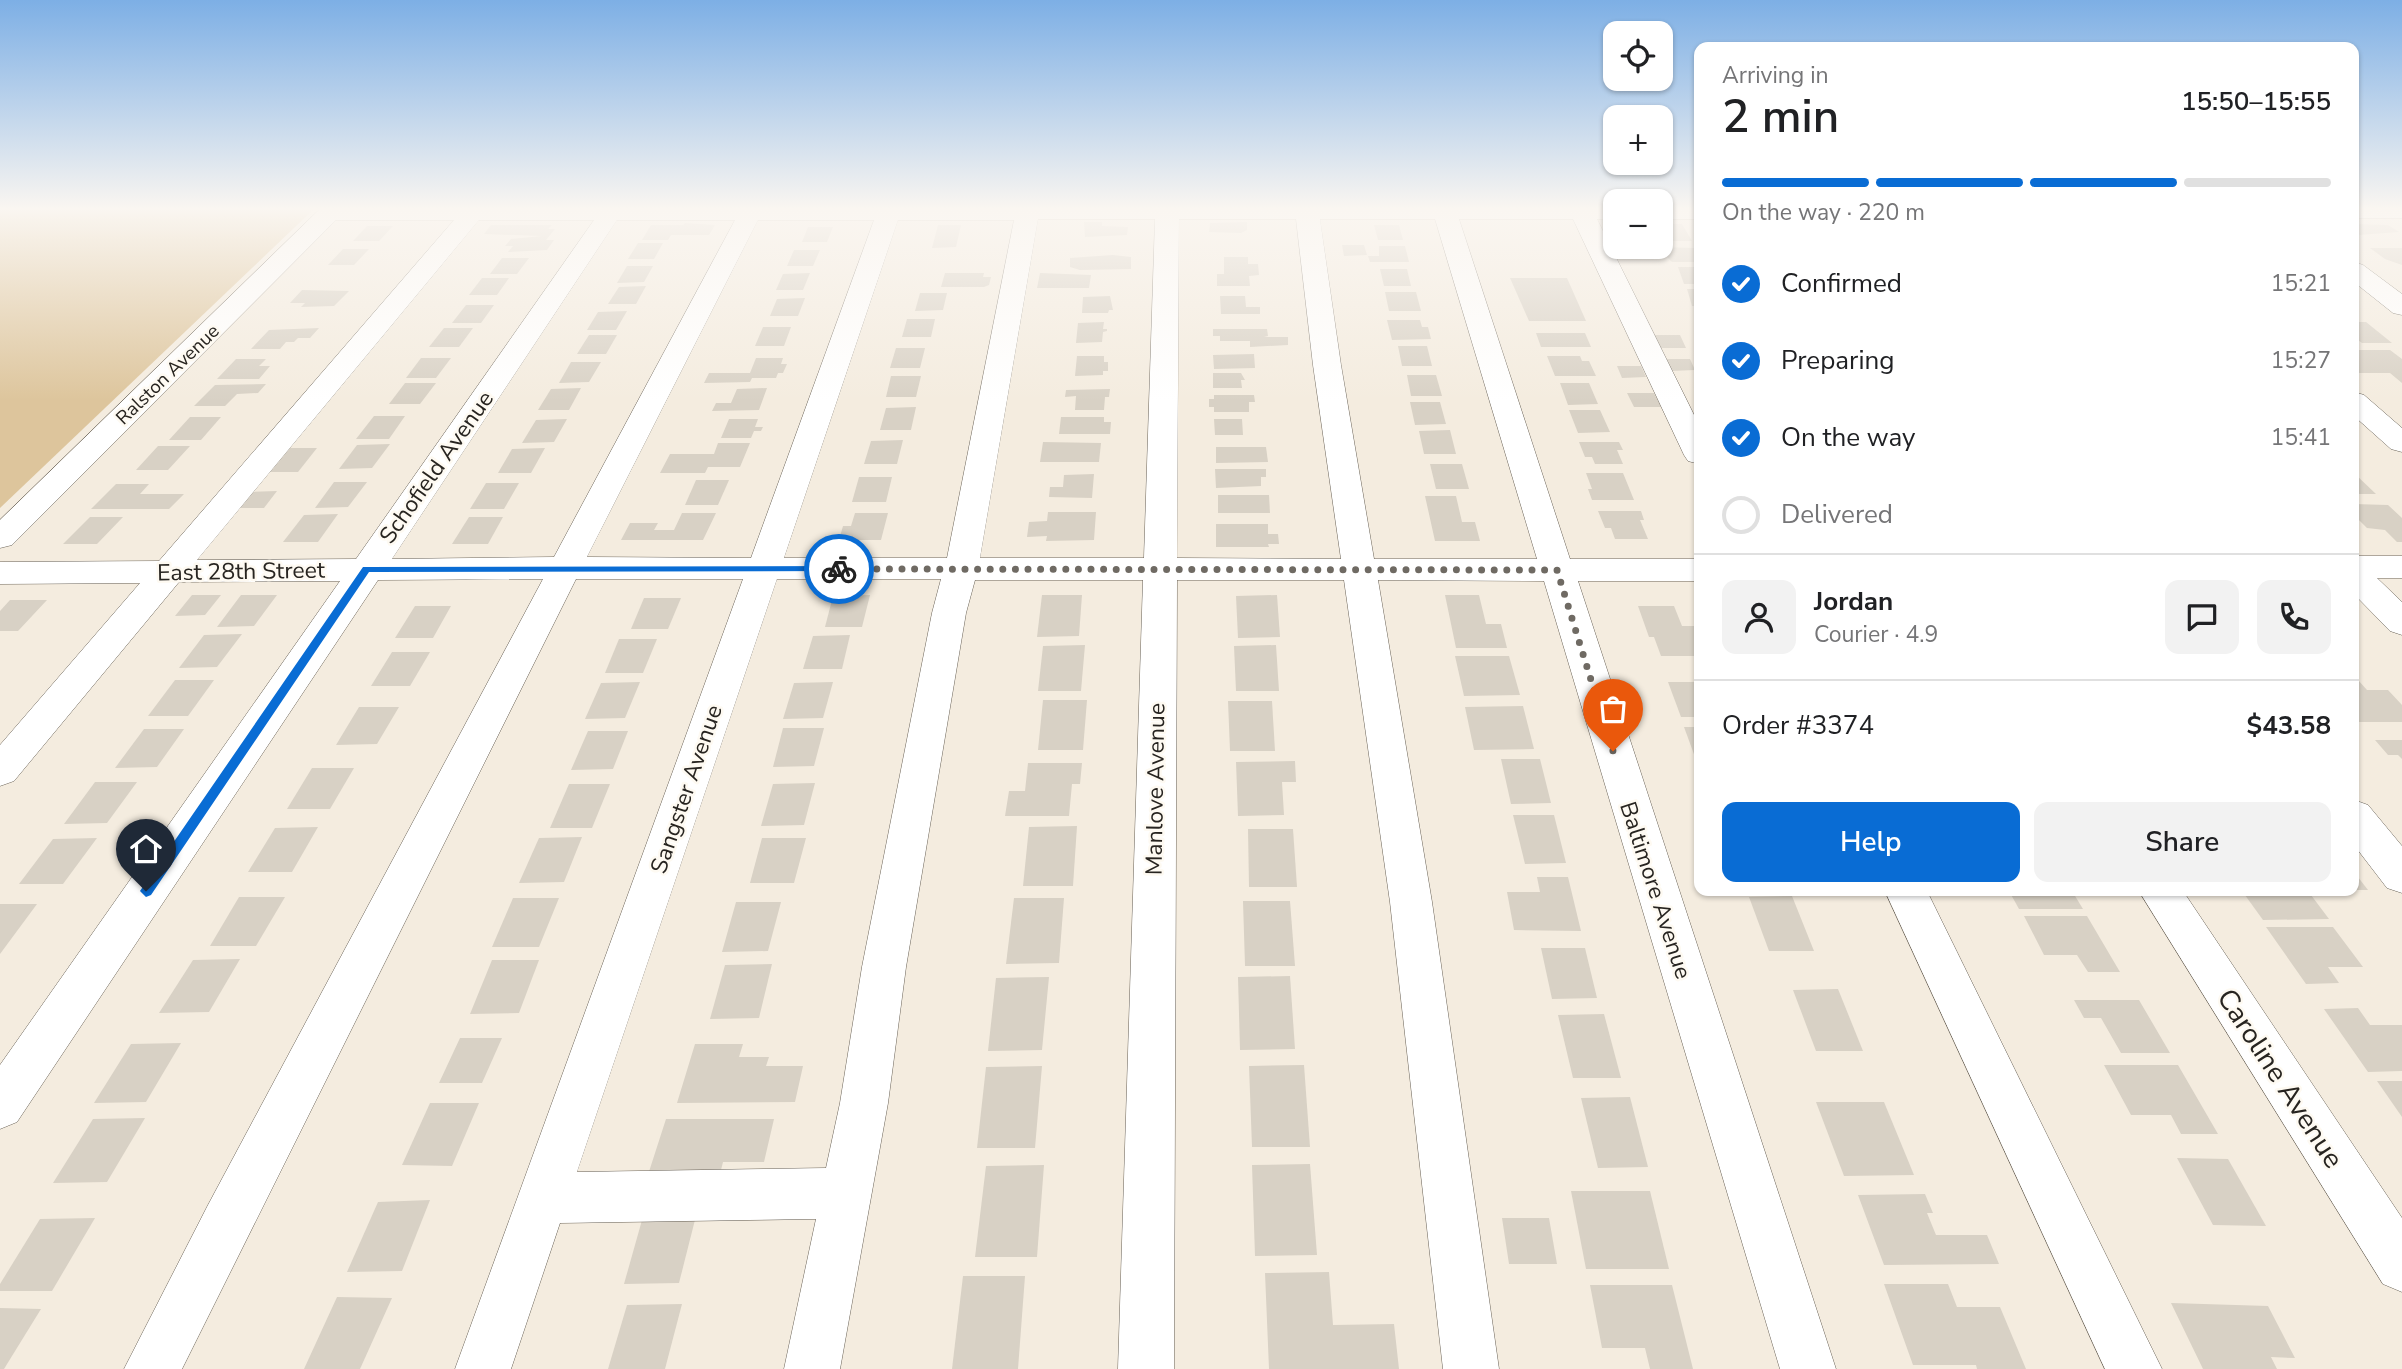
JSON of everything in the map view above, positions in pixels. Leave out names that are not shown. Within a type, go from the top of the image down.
[{"type":"street","name":"Ralston Avenue","points":[[0,538],[269,273]]},
{"type":"street","name":"Schofield Avenue","points":[[0,1106],[569,273]]},
{"type":"street","points":[[152,1369],[388,904],[567,568],[719,273]]},
{"type":"street","name":"Sangster Avenue","points":[[483,1369],[868,273]]},
{"type":"street","points":[[812,1369],[864,1103],[889,940],[947,627],[961,570],[1016,273]]},
{"type":"street","name":"Manlove Avenue","points":[[1146,1369],[1166,273]]},
{"type":"street","points":[[1315,273],[1326,365],[1411,902],[1471,1369]]},
{"type":"street","name":"Baltimore Avenue","points":[[1463,273],[1808,1369]]},
{"type":"street","points":[[1611,273],[1694,445]]},
{"type":"street","points":[[2359,274],[2402,307]]},
{"type":"street","points":[[2359,405],[2402,443]]},
{"type":"street","points":[[2359,567],[2402,567]]},
{"type":"street","name":"East 28th Street","points":[[0,573],[567,568],[1694,570]]},
{"type":"street","points":[[2359,579],[2402,623]]},
{"type":"street","points":[[2359,822],[2402,876]]},
{"type":"street","points":[[1908,896],[2134,1369]]},
{"type":"street","name":"Caroline Avenue","points":[[2163,896],[2402,1265]]},
{"type":"street","points":[[543,1198],[847,1192]]},
{"type":"lane","points":[[0,771],[422,273]]},
{"type":"shaded area","points":[[0,273],[247,273],[0,508]]},
{"type":"building","points":[[623,273],[649,273],[644,282],[617,283]]},
{"type":"building","points":[[810,273],[803,290],[776,290],[783,274]]},
{"type":"building","points":[[945,273],[984,273],[983,277],[991,277],[989,285],[984,287],[941,287]]},
{"type":"building","points":[[1040,273],[1091,275],[1089,288],[1037,288]]},
{"type":"building","points":[[1259,273],[1259,275],[1249,276],[1250,286],[1217,286],[1217,274]]},
{"type":"building","points":[[1381,273],[1408,273],[1411,286],[1384,286]]},
{"type":"building","points":[[1680,273],[1694,273],[1694,284],[1684,284]]},
{"type":"building","points":[[482,278],[509,278],[497,295],[469,295]]},
{"type":"building","points":[[1510,278],[1567,278],[1586,321],[1529,321]]},
{"type":"building","points":[[646,286],[636,304],[608,304],[619,287]]},
{"type":"building","points":[[1687,289],[1694,289],[1692,306]]},
{"type":"building","points":[[302,290],[349,291],[334,306],[301,307],[305,303],[290,303]]},
{"type":"building","points":[[1385,292],[1416,292],[1421,311],[1389,311]]},
{"type":"building","points":[[920,293],[947,293],[943,310],[915,311]]},
{"type":"building","points":[[1110,296],[1113,310],[1108,313],[1082,313],[1083,297]]},
{"type":"building","points":[[1220,296],[1245,296],[1246,307],[1260,307],[1260,314],[1221,314]]},
{"type":"building","points":[[805,298],[798,316],[770,316],[777,299]]},
{"type":"building","points":[[466,305],[494,305],[481,323],[452,323]]},
{"type":"building","points":[[627,311],[616,330],[587,330],[598,312]]},
{"type":"building","points":[[907,319],[935,319],[931,337],[902,337]]},
{"type":"building","points":[[1387,320],[1420,320],[1422,327],[1428,327],[1431,339],[1392,340]]},
{"type":"building","points":[[1104,322],[1103,329],[1107,331],[1103,332],[1102,342],[1076,343],[1078,323]]},
{"type":"building","points":[[2359,322],[2366,322],[2392,343],[2359,341]]},
{"type":"building","points":[[763,327],[791,327],[784,346],[755,346]]},
{"type":"building","points":[[319,328],[310,338],[286,342],[280,349],[251,349],[269,330]]},
{"type":"building","points":[[444,328],[473,328],[459,347],[429,347]]},
{"type":"building","points":[[1213,329],[1267,329],[1268,336],[1264,337],[1288,337],[1288,345],[1250,347],[1250,341],[1220,341],[1220,336],[1213,336]]},
{"type":"building","points":[[1536,333],[1585,333],[1591,347],[1541,347]]},
{"type":"building","points":[[589,335],[617,335],[606,354],[577,354]]},
{"type":"building","points":[[1654,335],[1680,335],[1686,348],[1661,348]]},
{"type":"building","points":[[1398,346],[1427,346],[1432,366],[1402,366]]},
{"type":"building","points":[[896,348],[925,348],[920,368],[890,368]]},
{"type":"building","points":[[2359,350],[2390,350],[2402,359],[2402,383],[2390,373],[2359,373]]},
{"type":"building","points":[[1254,354],[1255,368],[1214,369],[1213,355]]},
{"type":"building","points":[[1077,356],[1104,356],[1104,362],[1108,362],[1108,371],[1103,371],[1103,375],[1075,376]]},
{"type":"building","points":[[1547,356],[1580,356],[1582,361],[1589,361],[1596,376],[1555,376]]},
{"type":"building","points":[[421,358],[451,358],[436,378],[406,378]]},
{"type":"building","points":[[756,358],[783,358],[781,364],[787,364],[783,373],[778,373],[776,378],[752,378],[750,382],[704,383],[709,373],[750,373]]},
{"type":"building","points":[[236,359],[266,359],[259,366],[270,366],[259,379],[217,379]]},
{"type":"building","points":[[1665,359],[1690,359],[1694,368],[1694,370],[1671,371]]},
{"type":"building","points":[[571,362],[601,362],[589,382],[559,383]]},
{"type":"building","points":[[1617,366],[1641,366],[1646,377],[1622,378]]},
{"type":"building","points":[[1213,373],[1241,373],[1245,380],[1241,380],[1242,388],[1213,388]]},
{"type":"building","points":[[1407,375],[1436,375],[1442,396],[1411,396]]},
{"type":"building","points":[[891,376],[921,376],[916,397],[886,397]]},
{"type":"building","points":[[405,383],[436,383],[420,404],[389,404]]},
{"type":"building","points":[[1560,383],[1589,383],[1598,404],[1568,405]]},
{"type":"building","points":[[266,384],[258,393],[237,394],[225,406],[194,406],[215,385]]},
{"type":"building","points":[[581,388],[569,410],[538,410],[551,389]]},
{"type":"building","points":[[767,388],[759,410],[712,411],[716,403],[731,403],[737,389]]},
{"type":"building","points":[[1110,389],[1109,397],[1105,397],[1104,410],[1075,410],[1076,396],[1065,397],[1066,390]]},
{"type":"building","points":[[1627,393],[1654,393],[1661,407],[1634,407]]},
{"type":"building","points":[[1214,395],[1254,395],[1255,402],[1249,402],[1249,412],[1214,412],[1214,407],[1209,407],[1209,399],[1214,399]]},
{"type":"building","points":[[1410,402],[1440,402],[1446,424],[1415,425]]},
{"type":"building","points":[[916,407],[911,430],[880,430],[886,408]]},
{"type":"building","points":[[1569,410],[1600,410],[1610,432],[1578,433]]},
{"type":"building","points":[[374,416],[405,416],[389,439],[356,439]]},
{"type":"building","points":[[190,417],[221,417],[201,440],[169,440]]},
{"type":"building","points":[[1061,417],[1104,417],[1104,422],[1111,422],[1110,434],[1059,434]]},
{"type":"building","points":[[567,419],[554,442],[522,443],[536,420]]},
{"type":"building","points":[[729,419],[758,419],[755,427],[763,427],[761,431],[754,431],[751,438],[721,438]]},
{"type":"building","points":[[1214,419],[1242,419],[1243,435],[1215,435]]},
{"type":"building","points":[[1450,430],[1456,454],[1424,454],[1419,431]]},
{"type":"building","points":[[903,440],[897,464],[864,464],[871,441]]},
{"type":"building","points":[[1043,442],[1101,443],[1099,462],[1040,462]]},
{"type":"building","points":[[1579,442],[1619,442],[1623,450],[1617,450],[1623,464],[1595,464],[1592,457],[1585,457]]},
{"type":"building","points":[[718,443],[750,443],[740,467],[708,467],[705,473],[660,473],[670,454],[714,454]]},
{"type":"building","points":[[390,444],[372,468],[339,469],[357,445]]},
{"type":"building","points":[[158,446],[190,446],[168,470],[136,470]]},
{"type":"building","points":[[1216,447],[1266,447],[1268,462],[1216,463]]},
{"type":"building","points":[[285,448],[317,448],[298,472],[266,472]]},
{"type":"building","points":[[545,448],[531,473],[498,473],[512,449]]},
{"type":"building","points":[[1430,464],[1462,464],[1469,489],[1436,489]]},
{"type":"building","points":[[1215,469],[1266,469],[1266,477],[1261,477],[1261,486],[1216,488]]},
{"type":"building","points":[[1586,473],[1623,473],[1634,500],[1592,500],[1588,489],[1592,489]]},
{"type":"building","points":[[1094,474],[1092,498],[1049,497],[1050,487],[1063,487],[1064,475]]},
{"type":"building","points":[[859,477],[892,477],[886,502],[852,502]]},
{"type":"building","points":[[2359,478],[2376,494],[2359,494]]},
{"type":"building","points":[[696,480],[729,480],[718,505],[685,505]]},
{"type":"building","points":[[334,482],[367,482],[348,507],[315,508]]},
{"type":"building","points":[[486,483],[519,483],[504,509],[470,509]]},
{"type":"building","points":[[116,484],[149,484],[140,494],[184,494],[169,509],[91,509]]},
{"type":"building","points":[[277,491],[264,508],[236,508],[250,492]]},
{"type":"building","points":[[1218,495],[1269,495],[1270,513],[1218,513]]},
{"type":"building","points":[[1425,496],[1456,496],[1462,522],[1475,522],[1480,541],[1435,541]]},
{"type":"building","points":[[2359,504],[2388,505],[2402,518],[2402,542],[2397,542],[2385,530],[2367,528],[2359,520]]},
{"type":"building","points":[[1598,511],[1641,511],[1644,520],[1640,520],[1648,539],[1615,539],[1611,528],[1605,528]]},
{"type":"building","points":[[1048,512],[1096,512],[1094,540],[1046,541],[1047,536],[1027,537],[1029,522],[1047,521]]},
{"type":"building","points":[[682,513],[716,513],[703,540],[621,540],[630,523],[658,523],[654,530],[674,530]]},
{"type":"building","points":[[855,513],[888,513],[881,540],[839,540],[843,526],[851,526]]},
{"type":"building","points":[[338,514],[318,542],[283,542],[304,515]]},
{"type":"building","points":[[90,517],[123,517],[97,544],[63,544]]},
{"type":"building","points":[[469,517],[503,517],[488,544],[452,544]]},
{"type":"building","points":[[1216,524],[1268,524],[1268,534],[1278,534],[1279,544],[1268,544],[1269,547],[1216,547]]},
{"type":"building","points":[[192,595],[221,595],[205,615],[175,616]]},
{"type":"building","points":[[241,595],[277,595],[254,626],[217,627]]},
{"type":"building","points":[[870,595],[862,627],[825,627],[833,596]]},
{"type":"building","points":[[1042,595],[1082,595],[1079,636],[1037,637]]},
{"type":"building","points":[[1277,595],[1280,637],[1238,638],[1236,596]]},
{"type":"building","points":[[1445,595],[1479,595],[1486,624],[1501,624],[1507,648],[1456,648]]},
{"type":"building","points":[[644,598],[681,598],[668,629],[631,629]]},
{"type":"building","points":[[10,600],[47,600],[18,631],[0,631],[0,611]]},
{"type":"building","points":[[415,606],[451,606],[433,638],[395,638]]},
{"type":"building","points":[[1638,606],[1674,606],[1682,626],[1694,626],[1694,656],[1661,656],[1654,637],[1649,637]]},
{"type":"building","points":[[242,634],[217,667],[179,668],[204,635]]},
{"type":"building","points":[[850,635],[842,669],[803,669],[813,636]]},
{"type":"building","points":[[619,639],[657,639],[643,673],[605,673]]},
{"type":"building","points":[[1085,645],[1081,691],[1038,691],[1043,646]]},
{"type":"building","points":[[1276,645],[1279,691],[1236,691],[1234,646]]},
{"type":"building","points":[[392,652],[430,652],[410,686],[371,686]]},
{"type":"building","points":[[1455,656],[1509,656],[1520,695],[1464,696]]},
{"type":"building","points":[[175,680],[214,680],[188,716],[148,716]]},
{"type":"building","points":[[2359,681],[2367,690],[2388,690],[2402,705],[2402,722],[2359,722]]},
{"type":"building","points":[[640,682],[625,718],[585,719],[601,683]]},
{"type":"building","points":[[833,682],[823,718],[783,719],[794,683]]},
{"type":"building","points":[[1668,682],[1694,682],[1694,717],[1681,717]]},
{"type":"building","points":[[1043,700],[1087,700],[1083,750],[1038,750]]},
{"type":"building","points":[[1228,701],[1272,701],[1275,751],[1230,751]]},
{"type":"building","points":[[1523,706],[1534,749],[1474,750],[1465,707]]},
{"type":"building","points":[[359,707],[399,707],[377,744],[336,745]]},
{"type":"building","points":[[1684,727],[1694,727],[1694,754]]},
{"type":"building","points":[[783,728],[824,728],[814,766],[773,767]]},
{"type":"building","points":[[144,729],[184,729],[157,767],[115,768]]},
{"type":"building","points":[[588,731],[628,731],[613,769],[571,770]]},
{"type":"building","points":[[2375,740],[2402,740],[2402,759],[2398,755],[2388,755]]},
{"type":"building","points":[[1501,759],[1540,759],[1551,803],[1511,804]]},
{"type":"building","points":[[1295,761],[1296,782],[1282,782],[1284,815],[1238,816],[1236,762]]},
{"type":"building","points":[[1028,763],[1082,763],[1080,784],[1072,784],[1069,816],[1005,816],[1009,791],[1025,791]]},
{"type":"building","points":[[312,768],[354,768],[330,809],[287,809]]},
{"type":"building","points":[[95,782],[137,782],[107,823],[64,824]]},
{"type":"building","points":[[815,783],[804,825],[761,826],[773,784]]},
{"type":"building","points":[[569,784],[610,784],[592,828],[550,828]]},
{"type":"building","points":[[1513,815],[1554,815],[1566,863],[1525,864]]},
{"type":"building","points":[[1077,826],[1073,886],[1023,886],[1029,827]]},
{"type":"building","points":[[318,827],[292,872],[248,872],[275,828]]},
{"type":"building","points":[[1248,829],[1293,829],[1297,887],[1249,887]]},
{"type":"building","points":[[582,837],[564,882],[519,883],[539,838]]},
{"type":"building","points":[[97,838],[63,884],[19,884],[53,839]]},
{"type":"building","points":[[762,838],[806,838],[794,883],[750,883]]},
{"type":"building","points":[[1537,877],[1568,877],[1581,931],[1514,930],[1507,892],[1540,892]]},
{"type":"building","points":[[2359,878],[2368,890],[2359,890]]},
{"type":"building","points":[[1792,896],[1814,951],[1769,951],[1749,897]]},
{"type":"building","points":[[2012,896],[2075,896],[2083,909],[2019,909]]},
{"type":"building","points":[[2246,896],[2312,896],[2329,919],[2263,920]]},
{"type":"building","points":[[239,897],[285,897],[256,946],[210,946]]},
{"type":"building","points":[[513,898],[559,898],[539,947],[492,947]]},
{"type":"building","points":[[1014,898],[1064,898],[1059,963],[1006,964]]},
{"type":"building","points":[[1243,901],[1290,901],[1295,966],[1245,966]]},
{"type":"building","points":[[736,902],[781,902],[768,951],[722,952]]},
{"type":"building","points":[[0,904],[37,904],[0,954]]},
{"type":"building","points":[[2024,916],[2087,916],[2120,972],[2088,972],[2077,955],[2044,955]]},
{"type":"building","points":[[2266,927],[2333,927],[2363,967],[2328,967],[2339,983],[2306,984]]},
{"type":"building","points":[[1541,948],[1585,948],[1597,998],[1552,999]]},
{"type":"building","points":[[240,959],[209,1012],[159,1013],[193,960]]},
{"type":"building","points":[[492,960],[539,960],[519,1013],[470,1014]]},
{"type":"building","points":[[772,964],[759,1018],[710,1019],[725,965]]},
{"type":"building","points":[[1290,976],[1295,1049],[1240,1050],[1238,977]]},
{"type":"building","points":[[1049,977],[1042,1050],[988,1051],[996,978]]},
{"type":"building","points":[[1838,989],[1863,1051],[1816,1051],[1793,990]]},
{"type":"building","points":[[2074,1000],[2139,1000],[2170,1053],[2121,1053],[2101,1018],[2084,1018]]},
{"type":"building","points":[[2358,1008],[2370,1025],[2402,1025],[2402,1071],[2368,1072],[2324,1009]]},
{"type":"building","points":[[1604,1014],[1621,1078],[1573,1078],[1558,1015]]},
{"type":"building","points":[[460,1038],[502,1038],[482,1083],[439,1083]]},
{"type":"building","points":[[181,1043],[146,1102],[94,1103],[131,1044]]},
{"type":"building","points":[[695,1044],[743,1044],[739,1057],[769,1057],[766,1066],[803,1066],[795,1102],[677,1103]]},
{"type":"building","points":[[1304,1065],[1310,1147],[1252,1147],[1249,1066]]},
{"type":"building","points":[[2104,1065],[2178,1065],[2218,1134],[2181,1134],[2171,1115],[2131,1115]]},
{"type":"building","points":[[1042,1066],[1035,1148],[977,1148],[986,1067]]},
{"type":"building","points":[[2377,1081],[2402,1081],[2402,1117]]},
{"type":"building","points":[[1630,1097],[1648,1167],[1598,1168],[1581,1098]]},
{"type":"building","points":[[1816,1102],[1884,1102],[1914,1175],[1844,1176]]},
{"type":"building","points":[[430,1103],[479,1103],[452,1166],[402,1165]]},
{"type":"building","points":[[145,1118],[107,1182],[53,1183],[93,1119]]},
{"type":"building","points":[[666,1119],[774,1119],[764,1162],[723,1162],[721,1170],[645,1184]]},
{"type":"building","points":[[2177,1158],[2228,1159],[2266,1226],[2213,1225]]},
{"type":"building","points":[[1310,1164],[1317,1255],[1255,1256],[1252,1165]]},
{"type":"building","points":[[1044,1165],[1037,1257],[975,1257],[986,1166]]},
{"type":"building","points":[[1571,1191],[1650,1191],[1669,1269],[1586,1269]]},
{"type":"building","points":[[1925,1194],[1933,1213],[1927,1213],[1936,1235],[1987,1235],[1999,1264],[1884,1265],[1858,1195]]},
{"type":"building","points":[[430,1200],[402,1271],[347,1272],[378,1202]]},
{"type":"building","points":[[697,1212],[679,1283],[624,1284],[644,1213]]},
{"type":"building","points":[[95,1218],[52,1291],[0,1291],[0,1284],[40,1219]]},
{"type":"building","points":[[1502,1218],[1549,1218],[1557,1264],[1509,1264]]},
{"type":"building","points":[[1329,1272],[1333,1325],[1394,1324],[1399,1369],[1269,1369],[1265,1273]]},
{"type":"building","points":[[963,1276],[1025,1276],[1018,1369],[952,1369]]},
{"type":"building","points":[[1884,1284],[1948,1284],[1957,1307],[2000,1307],[2026,1369],[1977,1369],[1976,1365],[1913,1365]]},
{"type":"building","points":[[1590,1285],[1672,1285],[1693,1369],[1650,1369],[1645,1348],[1602,1348]]},
{"type":"building","points":[[337,1297],[392,1298],[360,1369],[304,1369]]},
{"type":"building","points":[[2171,1303],[2268,1306],[2295,1358],[2271,1357],[2277,1369],[2203,1369]]},
{"type":"building","points":[[682,1304],[665,1369],[608,1369],[627,1305]]},
{"type":"building","points":[[0,1308],[41,1309],[4,1369],[0,1369]]},
{"type":"way so far","points":[[839,569],[1557,570],[1613,751]]},
{"type":"route","points":[[146,891],[366,569],[839,569]]}]
